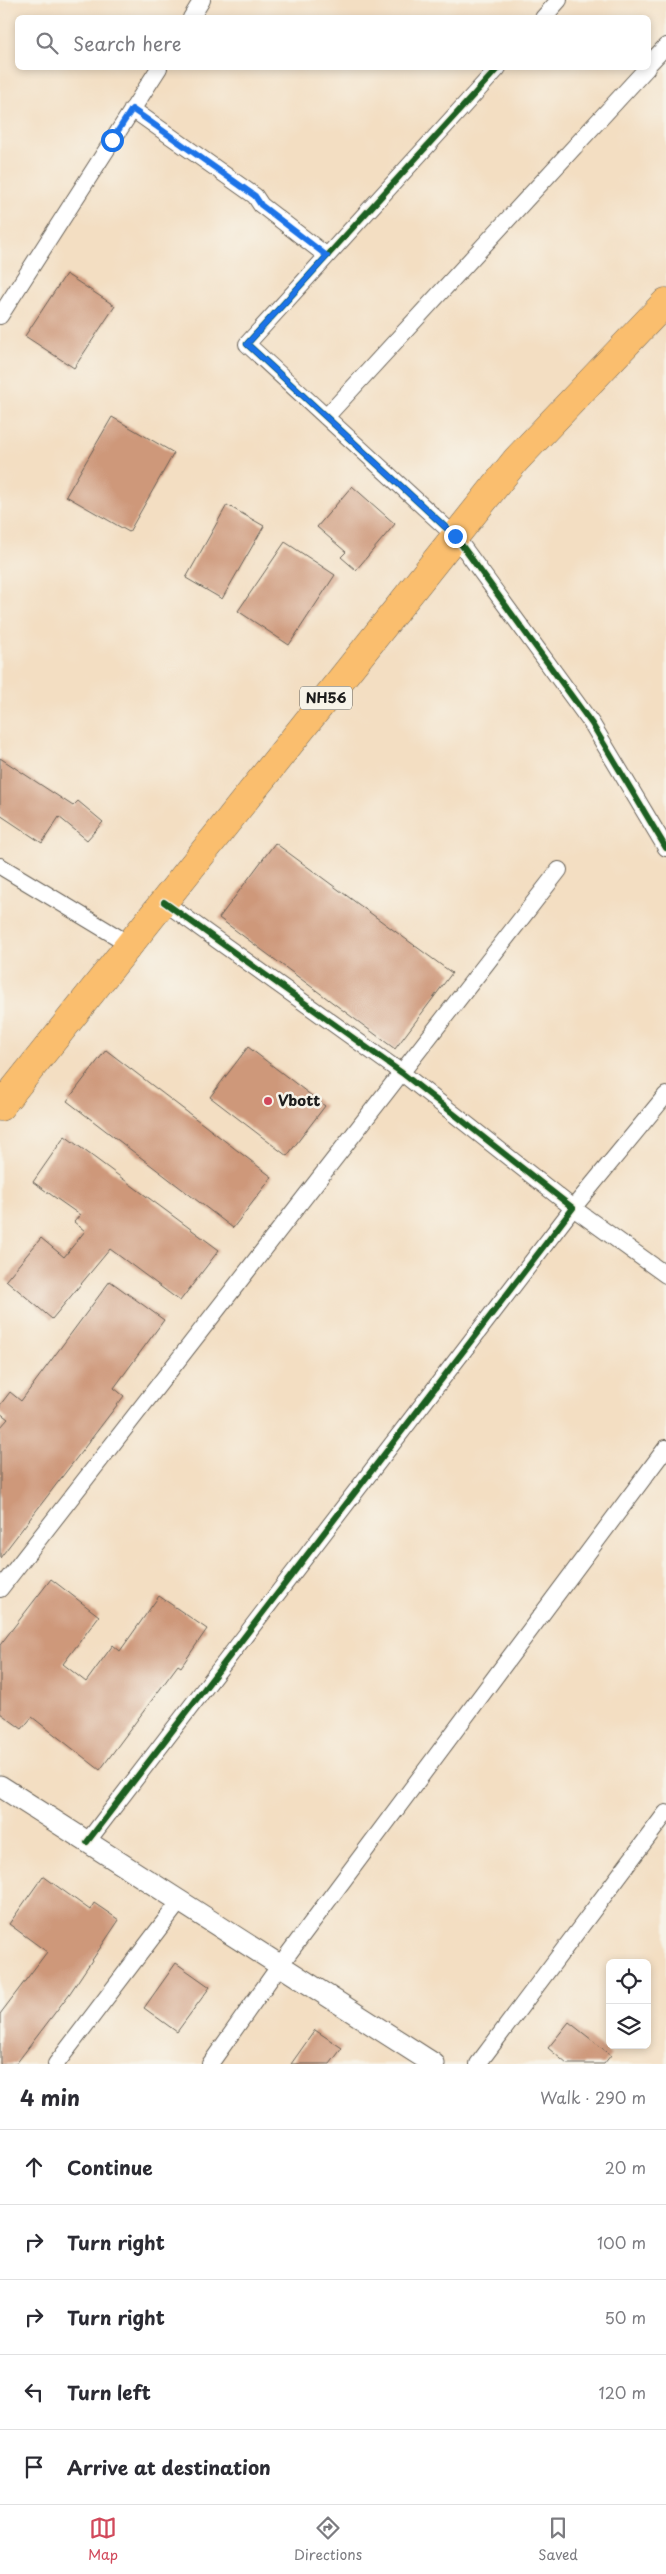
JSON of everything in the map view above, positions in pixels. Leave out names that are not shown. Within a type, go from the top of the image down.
[{"type":"highway","name":"NH56","points":[[0,1107],[516,460],[666,302]]},
{"type":"street","points":[[193,15],[202,0]]},
{"type":"street","points":[[546,15],[559,0]]},
{"type":"street","points":[[651,63],[666,46]]},
{"type":"street","points":[[0,316],[158,70]]},
{"type":"street","points":[[496,70],[247,344],[455,536],[592,724],[666,848]]},
{"type":"street","points":[[326,417],[644,70]]},
{"type":"street","points":[[132,109],[255,196],[261,205],[327,256]]},
{"type":"street","points":[[0,866],[129,944]]},
{"type":"street","points":[[0,1589],[559,870]]},
{"type":"street","points":[[164,902],[402,1073],[573,1208],[666,1276]]},
{"type":"street","points":[[88,1842],[573,1208],[666,1095]]},
{"type":"street","points":[[210,2064],[280,1965],[666,1448]]},
{"type":"street","points":[[0,1786],[434,2064]]},
{"type":"street","points":[[478,2064],[666,1813]]},
{"type":"street","points":[[56,2064],[180,1901]]},
{"type":"building","points":[[66,274],[115,306],[74,368],[25,336]]},
{"type":"building","points":[[112,417],[174,453],[129,532],[66,496]]},
{"type":"building","points":[[352,486],[395,524],[356,570],[341,557],[346,552],[317,527]]},
{"type":"building","points":[[227,505],[264,526],[222,599],[186,578]]},
{"type":"building","points":[[285,542],[335,575],[289,645],[238,611]]},
{"type":"building","points":[[0,758],[73,806],[78,801],[103,822],[87,840],[59,817],[42,843],[0,815]]},
{"type":"building","points":[[275,843],[452,973],[395,1049],[219,918]]},
{"type":"building","name":"Vbott","points":[[248,1047],[325,1106],[287,1156],[210,1097]]},
{"type":"building","points":[[106,1050],[272,1177],[233,1228],[67,1101]]},
{"type":"building","points":[[65,1136],[219,1250],[180,1301],[110,1249],[52,1319],[6,1280],[41,1238],[64,1257],[85,1231],[74,1222],[80,1215],[33,1182]]},
{"type":"building","points":[[110,1281],[164,1320],[114,1388],[124,1396],[0,1558],[0,1428],[8,1419],[0,1413],[0,1405],[10,1392],[21,1401]]},
{"type":"building","points":[[51,1579],[99,1616],[63,1664],[86,1682],[113,1645],[120,1651],[159,1596],[207,1629],[181,1667],[178,1665],[100,1770],[32,1717],[22,1729],[0,1713],[0,1645]]},
{"type":"building","points":[[43,1876],[90,1910],[94,1903],[119,1920],[70,1993],[16,2064],[0,2064],[0,2014],[47,1952],[9,1924]]},
{"type":"building","points":[[176,1963],[210,1987],[177,2032],[144,2008]]},
{"type":"building","points":[[569,2022],[611,2055],[604,2064],[567,2064],[548,2048]]},
{"type":"building","points":[[315,2030],[342,2048],[330,2064],[291,2064]]},
{"type":"cycle path","points":[[496,70],[247,344],[455,536],[592,724],[666,848]]},
{"type":"cycle path","points":[[87,1842],[573,1208],[402,1073],[164,902]]},
{"type":"place","name":"Vbott","points":[[268,1101]]},
{"type":"route","points":[[112,140],[132,109],[255,196],[261,205],[327,256],[247,344],[455,536]]}]
